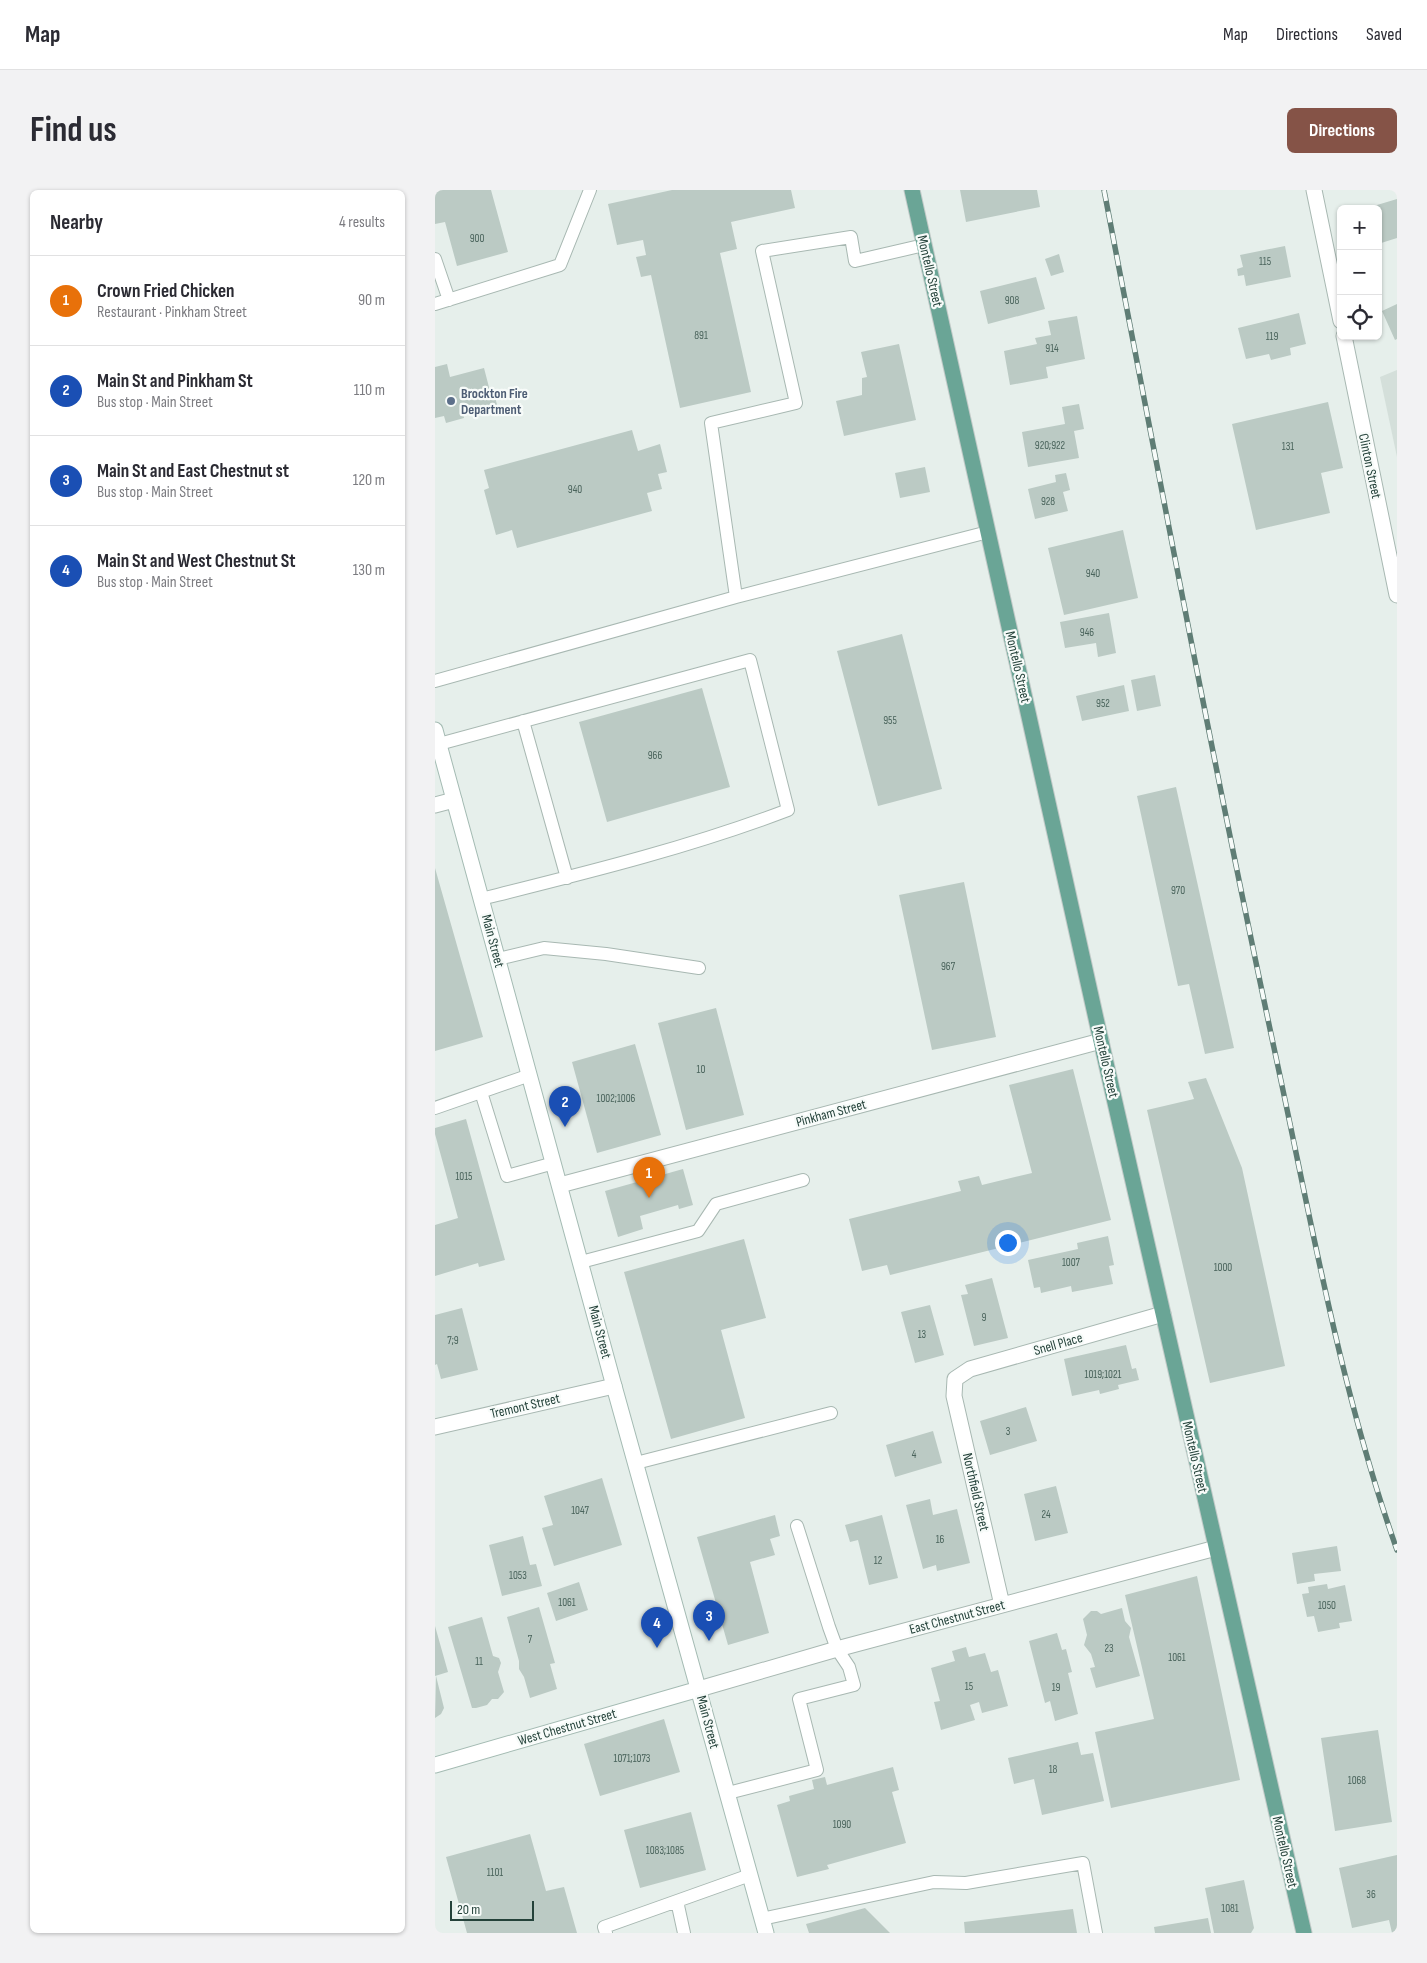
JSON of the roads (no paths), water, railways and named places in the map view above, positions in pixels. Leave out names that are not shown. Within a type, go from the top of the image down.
[{"type":"main road","name":"Montello Street","points":[[912,190],[1101,1041],[1304,1933]]},
{"type":"street","points":[[1318,192],[1337,299]]},
{"type":"street","name":"Clinton Street","points":[[1345,340],[1397,596]]},
{"type":"street","name":"Main Street","points":[[437,737],[764,1926]]},
{"type":"street","points":[[435,805],[454,800]]},
{"type":"street","name":"Pinkham Street","points":[[560,1185],[1101,1041]]},
{"type":"street","name":"Snell Place","points":[[955,1379],[970,1369],[1163,1314]]},
{"type":"street","name":"Northfield Street","points":[[955,1379],[954,1396],[1002,1605]]},
{"type":"street","name":"Tremont Street","points":[[435,1427],[614,1386]]},
{"type":"street","name":"East Chestnut Street","points":[[699,1689],[1216,1548]]},
{"type":"street","name":"West Chestnut Street","points":[[435,1765],[699,1689]]},
{"type":"lane","points":[[435,304],[560,265],[590,190]]},
{"type":"lane","points":[[736,597],[711,423],[796,403],[763,251],[851,237],[855,260],[924,245]]},
{"type":"lane","points":[[435,259],[449,300]]},
{"type":"lane","points":[[435,681],[736,597],[988,532]]},
{"type":"lane","points":[[437,737],[523,721],[750,660],[788,810],[724,834],[630,862],[481,899]]},
{"type":"lane","points":[[523,721],[567,878]]},
{"type":"lane","points":[[498,959],[544,948],[597,953],[699,968]]},
{"type":"lane","points":[[435,1108],[530,1075]]},
{"type":"lane","points":[[481,1092],[507,1176],[554,1162]]},
{"type":"lane","points":[[581,1262],[699,1231],[716,1204],[803,1180]]},
{"type":"lane","points":[[636,1463],[831,1413]]},
{"type":"lane","points":[[728,1793],[817,1770],[799,1699],[854,1685],[849,1667],[837,1650],[797,1526]]},
{"type":"lane","points":[[764,1926],[934,1882],[966,1882],[1083,1864],[1096,1933]]},
{"type":"lane","points":[[606,1933],[604,1927],[750,1875]]},
{"type":"lane","points":[[677,1901],[684,1933]]},
{"type":"railway","points":[[1104,190],[1210,735],[1329,1308],[1360,1430],[1397,1550]]},
{"type":"place","name":"Brockton Fire Department","points":[[451,401]]},
{"type":"place","name":"Main St and Pinkham St","points":[[565,1127]]},
{"type":"place","name":"Crown Fried Chicken","points":[[649,1198]]},
{"type":"place","name":"Main St and East Chestnut st","points":[[709,1641]]},
{"type":"place","name":"Main St and West Chestnut St","points":[[657,1648]]}]
